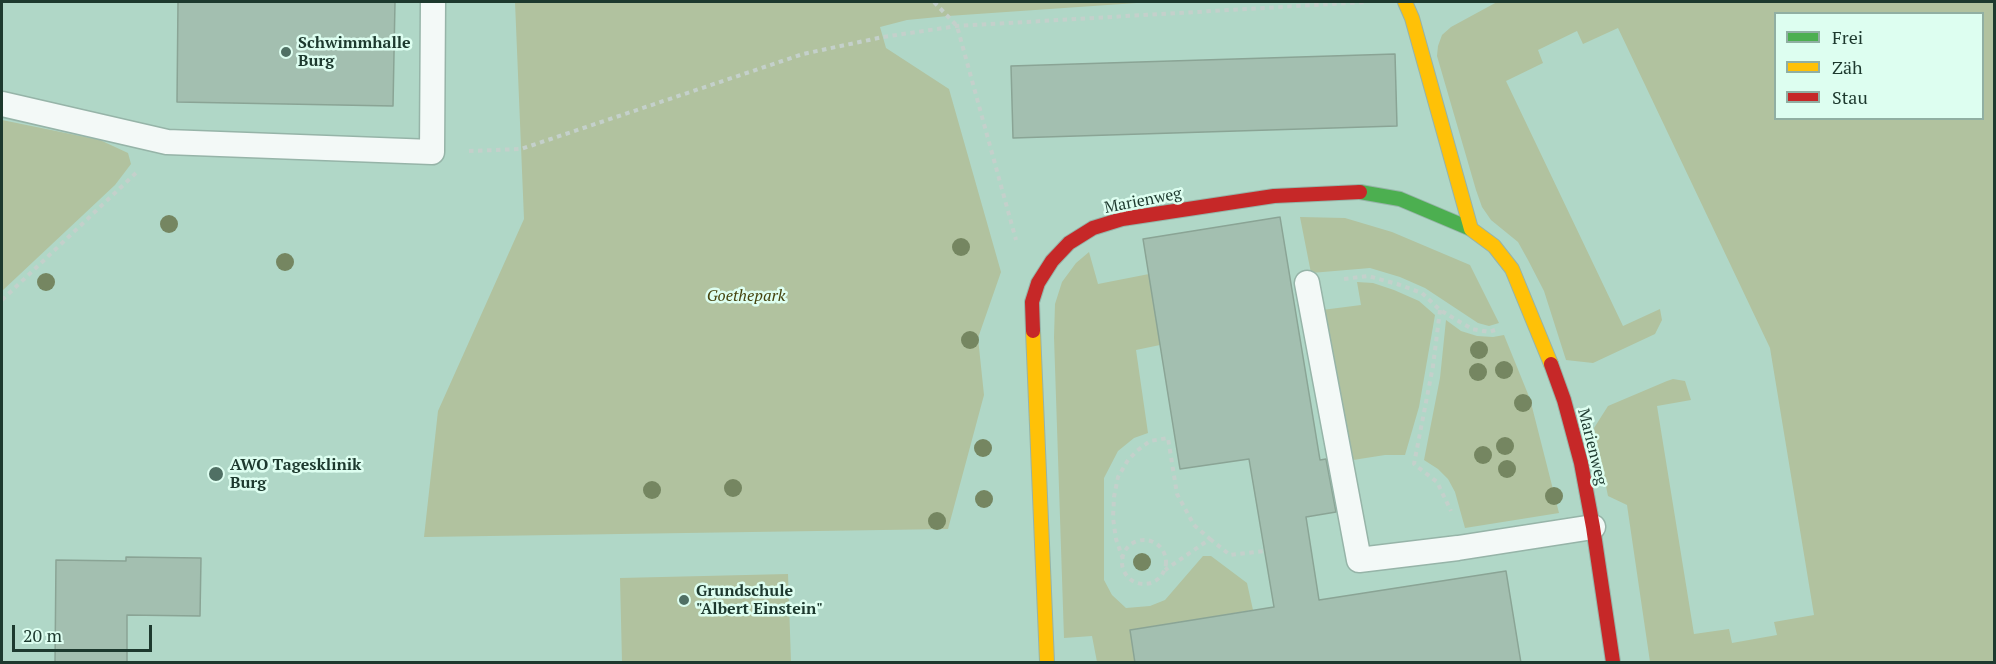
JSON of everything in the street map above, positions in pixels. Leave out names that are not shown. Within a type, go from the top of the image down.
[{"type":"street","points":[[1405,2],[1415,29],[1471,229]]},
{"type":"street","name":"Marienweg","points":[[1047,663],[1032,302],[1038,283],[1052,261],[1069,243],[1093,228],[1122,219],[1274,196],[1359,192],[1400,199],[1471,229],[1494,246],[1512,269],[1564,400],[1581,463],[1613,663]]},
{"type":"lane","points":[[2,104],[167,142],[432,152],[433,2]]},
{"type":"lane","points":[[1307,283],[1359,560],[1458,548],[1593,527]]},
{"type":"path","points":[[934,2],[957,26],[1019,251],[1038,283]]},
{"type":"path","points":[[432,152],[521,149],[803,54],[883,37],[957,26],[1370,2]]},
{"type":"path","points":[[2,300],[167,142]]},
{"type":"path","points":[[1307,283],[1368,276],[1422,293],[1440,310],[1472,329],[1489,332],[1532,315]]},
{"type":"path","points":[[1440,310],[1433,366],[1414,465],[1437,482],[1450,509],[1458,548]]},
{"type":"path","points":[[1123,559],[1124,552],[1129,546],[1142,540],[1150,540],[1162,548],[1167,563],[1165,570],[1161,576],[1149,584],[1136,582],[1125,573],[1113,518],[1118,477],[1128,460],[1150,441],[1168,438],[1177,494],[1194,525],[1230,555],[1265,551]]},
{"type":"path","points":[[1165,570],[1210,539]]},
{"type":"green space","name":"Goethepark","points":[[515,2],[1151,2],[948,16],[907,20],[880,27],[886,48],[949,89],[1001,272],[978,338],[984,395],[948,529],[424,537],[438,411],[524,219]]},
{"type":"green space","points":[[1497,2],[1994,2],[1994,662],[1650,662],[1627,505],[1608,496],[1594,428],[1608,406],[1673,379],[1685,381],[1691,400],[1657,406],[1694,634],[1729,629],[1732,643],[1777,635],[1774,622],[1814,615],[1770,348],[1618,28],[1583,44],[1577,31],[1538,50],[1543,63],[1506,81],[1623,326],[1660,309],[1662,320],[1655,334],[1593,363],[1566,360],[1544,291],[1528,260],[1518,242],[1491,220],[1482,207],[1437,56],[1442,35],[1451,27]]},
{"type":"green space","points":[[2,120],[100,140],[128,153],[131,164],[115,185],[2,291]]},
{"type":"green space","points":[[1300,217],[1345,218],[1392,232],[1470,265],[1499,323],[1489,326],[1478,323],[1425,288],[1370,268],[1311,273]]},
{"type":"green space","points":[[1089,252],[1098,284],[1149,274],[1160,345],[1136,350],[1148,433],[1134,438],[1118,451],[1104,478],[1104,580],[1112,595],[1126,608],[1150,606],[1165,600],[1203,556],[1211,556],[1247,583],[1253,610],[1130,630],[1135,662],[1097,662],[1092,636],[1064,638],[1054,337],[1055,304],[1062,282],[1076,263]]},
{"type":"green space","points":[[1357,282],[1373,283],[1394,290],[1419,301],[1435,315],[1419,407],[1405,455],[1385,455],[1353,460],[1322,310],[1361,305]]},
{"type":"green space","points":[[1446,320],[1461,331],[1477,336],[1504,335],[1530,399],[1559,513],[1465,528],[1455,492],[1448,479],[1424,460],[1440,378]]},
{"type":"green space","points":[[788,574],[791,662],[622,662],[620,578]]},
{"type":"building","name":"Schwimmhalle Burg","points":[[178,2],[395,2],[393,106],[177,102]]},
{"type":"building","points":[[1395,54],[1397,126],[1013,138],[1011,66]]},
{"type":"building","points":[[1280,217],[1320,460],[1326,459],[1336,512],[1306,517],[1319,600],[1506,571],[1521,663],[1135,663],[1130,630],[1274,607],[1249,459],[1180,469],[1143,239]]},
{"type":"building","points":[[126,557],[201,558],[200,616],[127,615],[127,663],[55,663],[56,560],[126,561]]},
{"type":"traffic: fast","points":[[1360,192],[1400,199],[1471,229]]},
{"type":"traffic: slow","points":[[1405,2],[1412,18],[1471,229],[1494,246],[1512,269],[1551,364]]},
{"type":"traffic: slow","points":[[1033,331],[1047,662]]},
{"type":"traffic: jam","points":[[1033,331],[1032,302],[1038,283],[1052,261],[1069,243],[1093,228],[1122,219],[1274,196],[1360,192]]},
{"type":"traffic: jam","points":[[1551,364],[1564,400],[1581,463],[1613,662]]},
{"type":"place","name":"Schwimmhalle Burg","points":[[286,52]]},
{"type":"place","name":"AWO Tagesklinik Burg","points":[[216,474]]},
{"type":"place","name":"Grundschule \"Albert Einstein\"","points":[[684,600]]}]
